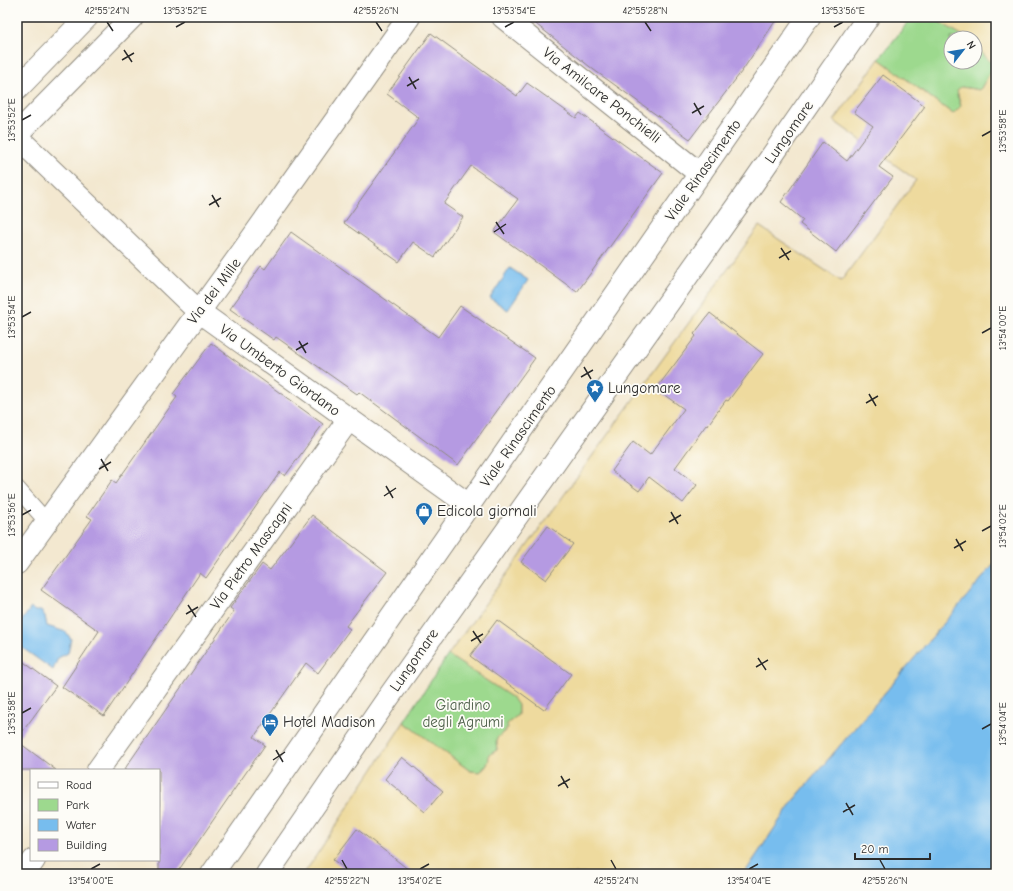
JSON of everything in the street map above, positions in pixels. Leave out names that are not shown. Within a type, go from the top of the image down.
[{"type":"street","points":[[17,89],[87,17]]},
{"type":"street","points":[[17,134],[132,17]]},
{"type":"street","name":"Via dei Mille","points":[[17,563],[198,311],[250,242],[409,17]]},
{"type":"street","name":"Via Amilcare Ponchielli","points":[[503,17],[700,174]]},
{"type":"street","name":"Viale Rinascimento","points":[[212,874],[809,17]]},
{"type":"street","name":"Lungomare","points":[[267,874],[397,685],[669,302],[868,17]]},
{"type":"street","name":"Via Umberto Giordano","points":[[17,137],[198,311],[469,505]]},
{"type":"street","name":"Via Pietro Mascagni","points":[[99,769],[349,420]]},
{"type":"street","points":[[24,874],[33,861]]},
{"type":"lane","points":[[17,488],[47,522]]},
{"type":"green space","points":[[912,17],[931,17],[953,30],[943,30],[943,70],[983,70],[983,54],[994,66],[980,90],[961,87],[957,95],[961,106],[953,114],[879,59]]},
{"type":"green space","name":"Giardino degli Agrumi","points":[[448,655],[513,698],[518,705],[518,715],[507,724],[508,728],[502,733],[496,742],[497,750],[489,755],[489,762],[480,772],[470,771],[404,722]]},
{"type":"sand","points":[[931,17],[996,17],[996,562],[792,802],[744,874],[304,874],[404,722],[470,771],[480,772],[486,767],[489,755],[497,750],[497,738],[508,728],[507,724],[518,715],[518,705],[513,698],[448,655],[759,226],[841,281],[916,180],[834,121],[879,59],[953,114],[961,106],[957,90],[961,87],[980,90],[994,66],[983,54],[983,30],[953,30]]},
{"type":"water","points":[[510,268],[528,280],[508,310],[490,298]]},
{"type":"water","points":[[996,562],[996,874],[744,874],[792,802]]},
{"type":"water","points":[[31,608],[35,611],[41,611],[45,616],[47,626],[66,632],[71,639],[68,653],[58,658],[53,670],[17,644],[17,627]]},
{"type":"building","points":[[527,17],[778,17],[742,71],[690,139],[594,70]]},
{"type":"building","points":[[431,33],[517,96],[527,83],[576,118],[580,113],[663,173],[577,292],[494,232],[518,199],[471,166],[444,204],[463,217],[435,257],[413,242],[399,262],[344,223],[419,118],[387,94]]},
{"type":"building","points":[[883,75],[925,106],[879,167],[893,177],[836,252],[800,224],[803,220],[781,202],[823,142],[847,161],[873,126],[854,112]]},
{"type":"building","points":[[291,232],[438,337],[460,306],[535,358],[458,465],[359,392],[357,394],[276,337],[274,340],[230,309],[261,266],[265,269]]},
{"type":"building","points":[[710,313],[763,354],[728,401],[726,400],[707,426],[706,425],[675,468],[697,485],[683,503],[649,477],[639,491],[612,471],[633,442],[650,455],[684,409],[656,389],[696,336],[694,334]]},
{"type":"building","points":[[211,343],[323,424],[285,476],[280,472],[206,578],[200,573],[104,716],[62,687],[99,631],[41,590],[92,519],[87,516],[112,480],[116,483],[177,397],[173,394]]},
{"type":"building","points":[[312,515],[387,572],[346,626],[350,629],[318,673],[306,663],[254,737],[265,745],[176,874],[159,874],[160,769],[125,769],[234,611],[230,608],[262,564],[270,570]]},
{"type":"building","points":[[548,526],[573,544],[546,580],[521,562]]},
{"type":"building","points":[[497,620],[571,674],[544,710],[470,656]]},
{"type":"building","points":[[17,657],[56,686],[17,739]]},
{"type":"building","points":[[17,741],[55,769],[30,769],[17,770]]},
{"type":"building","points":[[402,757],[443,791],[425,812],[385,779]]},
{"type":"building","points":[[357,829],[414,874],[352,874],[333,860]]},
{"type":"place","name":"Lungomare","points":[[595,403]]},
{"type":"place","name":"Edicola giornali","points":[[424,526]]},
{"type":"place","name":"Hotel Madison","points":[[270,737]]}]
